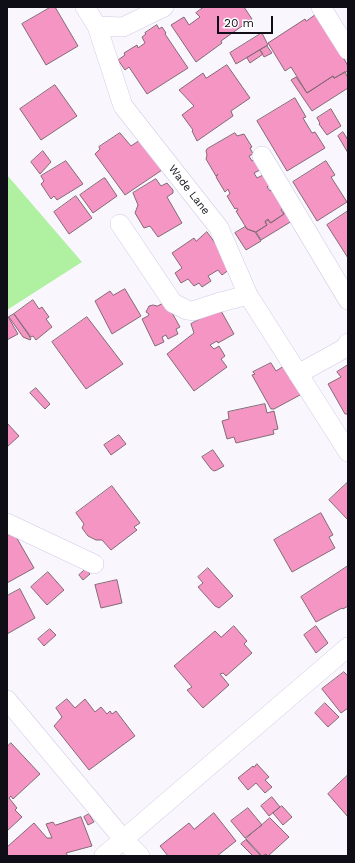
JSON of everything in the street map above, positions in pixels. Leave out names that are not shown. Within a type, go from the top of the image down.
[{"type":"street","name":"Wade Lane","points":[[85,7],[97,26],[123,106],[219,228],[248,295],[348,452]]},
{"type":"street","points":[[97,26],[123,27],[149,11],[164,7]]},
{"type":"street","points":[[321,7],[348,50]]},
{"type":"street","points":[[262,156],[348,300]]},
{"type":"street","points":[[120,224],[174,303],[187,310],[194,311],[248,295]]},
{"type":"street","points":[[298,374],[345,348],[348,343]]},
{"type":"street","points":[[7,523],[94,564]]},
{"type":"street","points":[[104,856],[348,647]]},
{"type":"street","points":[[7,700],[123,839],[140,856]]},
{"type":"green space","points":[[7,175],[82,262],[7,310]]},
{"type":"building","points":[[51,7],[55,7],[78,46],[46,65],[22,24]]},
{"type":"building","points":[[204,7],[244,7],[252,19],[221,41],[222,43],[196,62],[171,25],[184,17],[189,25],[200,17],[196,13]]},
{"type":"building","points":[[318,13],[348,66],[348,71],[334,78],[333,76],[307,93],[291,67],[285,71],[268,43],[305,19],[306,21]]},
{"type":"building","points":[[157,25],[159,29],[162,27],[166,33],[165,34],[188,68],[147,94],[129,67],[125,70],[118,60],[125,55],[124,53],[137,45],[138,48],[145,43],[142,37],[146,34],[145,33]]},
{"type":"building","points":[[262,33],[268,45],[236,64],[230,53]]},
{"type":"building","points":[[267,46],[272,53],[264,57],[260,50]]},
{"type":"building","points":[[260,50],[263,54],[250,63],[247,58]]},
{"type":"building","points":[[227,65],[250,98],[231,111],[233,116],[197,141],[192,131],[193,130],[182,115],[194,106],[179,90],[203,73],[206,78]]},
{"type":"building","points":[[345,72],[348,78],[348,88],[312,111],[291,80],[296,77],[307,93],[333,76],[334,78]]},
{"type":"building","points":[[55,85],[77,116],[41,140],[20,109]]},
{"type":"building","points":[[295,98],[306,117],[303,118],[312,133],[315,132],[325,148],[287,171],[257,121]]},
{"type":"building","points":[[331,109],[341,126],[327,135],[319,124],[320,123],[317,118]]},
{"type":"building","points":[[343,132],[348,140],[348,153],[338,136]]},
{"type":"building","points":[[120,133],[131,146],[140,140],[162,170],[125,195],[95,154],[100,149],[99,147]]},
{"type":"building","points":[[235,133],[237,136],[244,134],[252,147],[250,148],[253,154],[249,156],[252,161],[256,159],[262,169],[254,173],[257,178],[265,174],[271,184],[267,187],[270,191],[273,189],[283,207],[281,210],[284,214],[271,223],[268,219],[265,221],[267,225],[256,232],[247,229],[236,211],[238,210],[237,208],[235,209],[227,196],[230,194],[228,189],[225,192],[216,177],[218,174],[216,176],[206,159],[207,149]]},
{"type":"building","points":[[43,151],[51,162],[40,174],[31,162]]},
{"type":"building","points":[[66,161],[83,184],[57,200],[54,196],[51,199],[41,184],[44,181],[41,176]]},
{"type":"building","points":[[326,161],[335,175],[331,177],[347,202],[317,221],[293,182]]},
{"type":"building","points":[[104,178],[117,196],[93,213],[80,195]]},
{"type":"building","points":[[156,179],[161,186],[167,183],[173,190],[173,193],[167,197],[182,223],[158,237],[150,226],[144,228],[135,213],[138,205],[133,193]]},
{"type":"building","points":[[76,196],[92,218],[69,234],[54,212]]},
{"type":"building","points":[[283,210],[292,221],[261,240],[256,232],[267,225],[265,222],[268,220],[270,223],[284,214]]},
{"type":"building","points":[[348,211],[348,258],[327,225]]},
{"type":"building","points":[[245,227],[255,232],[261,241],[246,250],[235,233]]},
{"type":"building","points":[[207,232],[229,262],[230,269],[222,275],[218,270],[208,276],[211,281],[202,287],[199,283],[194,286],[188,279],[181,283],[175,273],[182,268],[172,253],[194,238],[196,241]]},
{"type":"building","points":[[125,289],[141,316],[112,334],[95,301],[110,291],[113,295]]},
{"type":"building","points":[[33,300],[39,309],[42,307],[49,317],[46,319],[52,327],[36,340],[33,336],[31,337],[14,314]]},
{"type":"building","points":[[166,302],[180,327],[176,329],[178,334],[168,339],[166,335],[162,337],[164,342],[155,346],[142,319],[148,316],[149,314],[146,312],[149,306],[157,306]]},
{"type":"building","points":[[220,309],[234,334],[218,343],[217,341],[210,345],[214,349],[219,346],[225,356],[221,359],[227,367],[194,391],[167,354],[194,333],[191,324]]},
{"type":"building","points":[[14,314],[28,334],[31,339],[30,340],[23,337],[9,317]]},
{"type":"building","points":[[7,315],[18,334],[7,340]]},
{"type":"building","points":[[87,317],[123,364],[86,389],[52,342]]},
{"type":"building","points":[[271,363],[276,371],[284,366],[302,393],[274,409],[271,409],[252,375],[255,374],[253,372]]},
{"type":"building","points":[[348,365],[348,414],[345,414],[328,384],[341,377],[337,372]]},
{"type":"building","points":[[36,388],[50,404],[45,409],[30,393]]},
{"type":"building","points":[[265,404],[267,413],[274,411],[278,429],[273,430],[274,434],[236,443],[234,437],[227,439],[222,421],[229,419],[228,412]]},
{"type":"building","points":[[7,423],[19,436],[7,447]]},
{"type":"building","points":[[119,435],[126,444],[111,455],[104,445]]},
{"type":"building","points":[[213,450],[224,466],[214,471],[202,457]]},
{"type":"building","points":[[348,482],[348,520],[329,500]]},
{"type":"building","points":[[112,486],[140,523],[134,527],[137,530],[111,550],[102,540],[96,540],[88,536],[82,528],[84,524],[76,513]]},
{"type":"building","points":[[321,513],[333,535],[329,537],[335,548],[292,572],[274,540]]},
{"type":"building","points":[[7,521],[34,568],[7,583]]},
{"type":"building","points":[[348,566],[348,606],[316,622],[301,597]]},
{"type":"building","points":[[208,568],[233,596],[219,608],[215,606],[198,587],[203,583],[198,577]]},
{"type":"building","points":[[86,569],[90,574],[83,580],[79,575]]},
{"type":"building","points":[[48,572],[64,590],[47,605],[31,587]]},
{"type":"building","points":[[117,580],[122,603],[101,608],[95,585]]},
{"type":"building","points":[[20,589],[35,618],[7,634],[7,596]]},
{"type":"building","points":[[234,626],[247,641],[244,644],[252,653],[226,676],[223,673],[220,674],[229,685],[203,708],[187,690],[192,687],[174,666],[215,631],[221,637]]},
{"type":"building","points":[[316,626],[328,643],[316,653],[304,635]]},
{"type":"building","points":[[50,629],[56,635],[44,646],[38,639]]},
{"type":"building","points":[[344,672],[348,676],[348,708],[341,713],[322,689]]},
{"type":"building","points":[[67,699],[75,708],[85,699],[95,712],[101,707],[107,714],[110,711],[112,714],[116,711],[135,736],[89,770],[54,726],[62,717],[56,708]]},
{"type":"building","points":[[325,703],[339,717],[328,727],[315,713]]},
{"type":"building","points":[[11,743],[40,774],[13,799],[11,796],[9,798],[17,808],[15,810],[22,817],[7,831],[7,747]]},
{"type":"building","points":[[257,764],[269,777],[265,780],[272,787],[265,793],[256,783],[248,790],[238,778]]},
{"type":"building","points":[[348,775],[348,817],[328,794]]},
{"type":"building","points":[[272,797],[280,807],[269,816],[261,806]]},
{"type":"building","points":[[282,806],[292,817],[283,825],[273,813]]},
{"type":"building","points":[[248,808],[262,825],[245,838],[231,821]]},
{"type":"building","points":[[214,813],[236,841],[217,856],[168,856],[160,846],[189,823],[194,829]]},
{"type":"building","points":[[89,814],[94,822],[88,825],[84,817]]},
{"type":"building","points":[[81,817],[92,846],[66,853],[68,856],[7,856],[7,847],[34,823],[47,838],[52,838],[46,824],[53,822],[55,825]]},
{"type":"building","points":[[270,818],[289,837],[268,856],[266,854],[262,856],[246,839]]},
{"type":"building","points":[[246,840],[261,856],[253,856],[241,844]]}]
